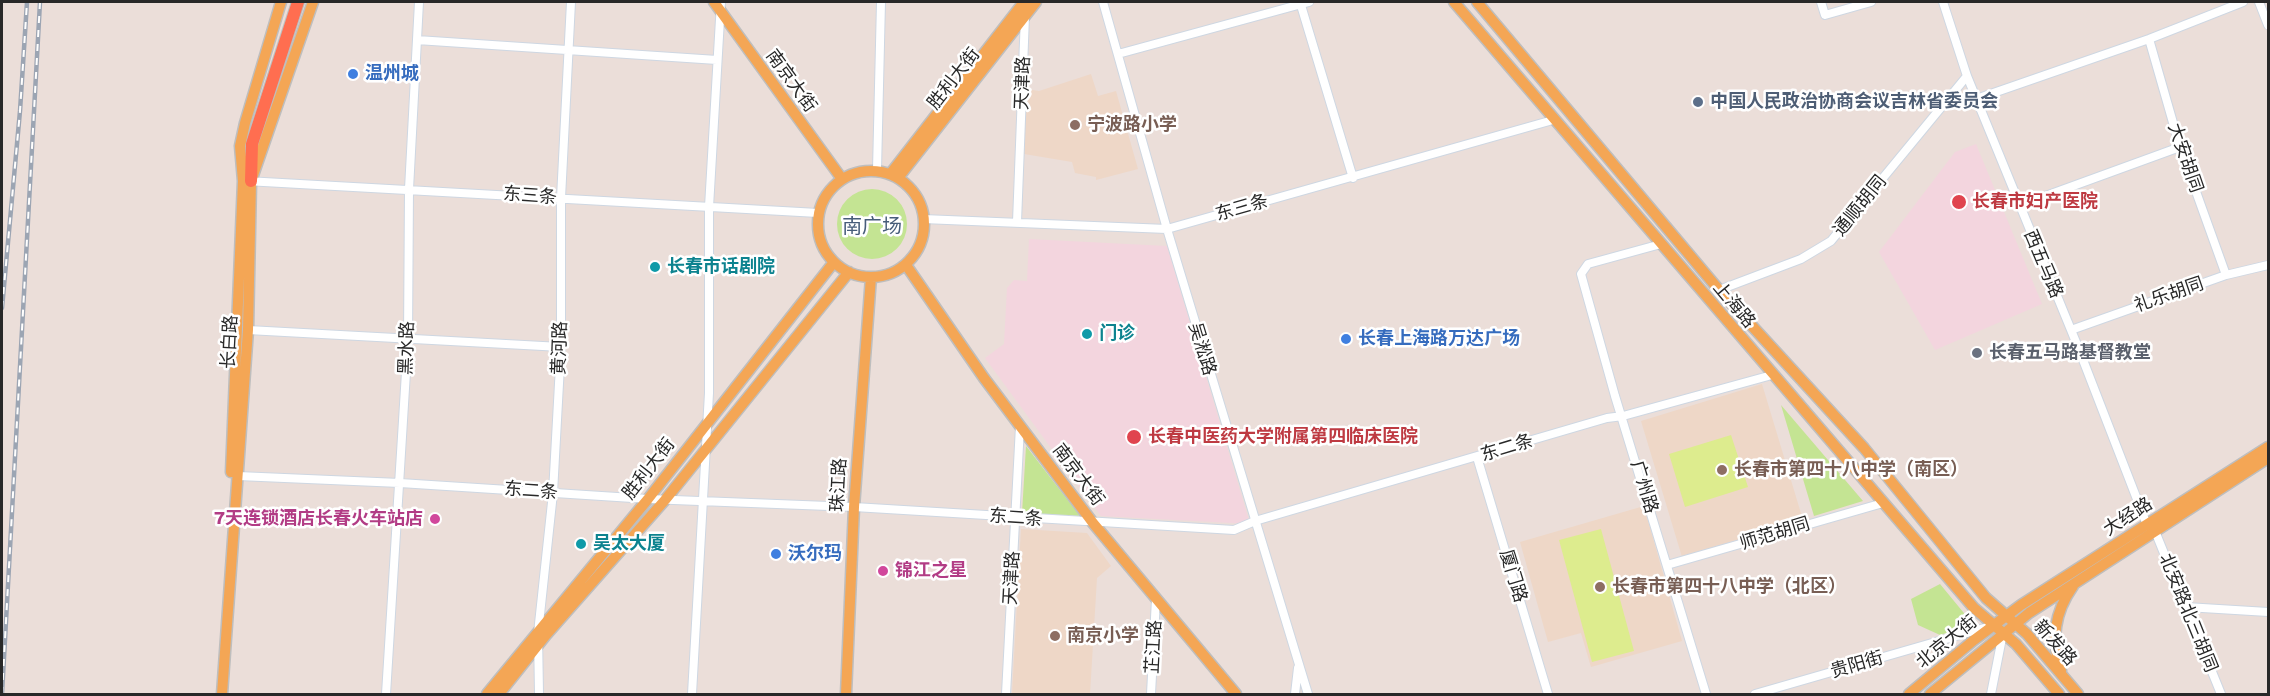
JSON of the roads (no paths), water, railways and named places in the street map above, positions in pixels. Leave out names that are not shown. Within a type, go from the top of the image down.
[{"type":"highway","points":[[247,181],[252,144],[298,2]]},
{"type":"main road","name":"长白路","points":[[222,694],[248,330],[247,181],[240,146],[281,2]]},
{"type":"main road","name":"长白路","points":[[217,694],[226,588],[247,181],[314,2]]},
{"type":"main road","name":"南京大街","points":[[714,2],[721,6],[842,179]]},
{"type":"main road","name":"胜利大街","points":[[894,175],[1024,2]]},
{"type":"main road","name":"胜利大街","points":[[894,175],[1036,2]]},
{"type":"main road","name":"上海路","points":[[1454,2],[1772,375],[1974,608],[1994,625]]},
{"type":"main road","name":"上海路","points":[[1477,2],[1719,290],[1864,448],[1986,598],[2006,616]]},
{"type":"main road","points":[[864,170],[877,170],[894,175],[922,204],[920,249],[906,265],[891,274],[871,278],[849,272],[834,262],[820,239],[818,213],[829,191],[842,179],[864,170]]},
{"type":"main road","name":"胜利大街","points":[[500,694],[539,638],[834,262]]},
{"type":"main road","name":"南京大街","points":[[906,265],[1020,426],[1093,523],[1236,694]]},
{"type":"main road","name":"胜利大街","points":[[487,694],[665,500],[849,272]]},
{"type":"main road","name":"珠江路","points":[[846,694],[854,507],[871,278]]},
{"type":"main road","name":"大经路","points":[[2015,624],[2268,447]]},
{"type":"main road","name":"大经路","points":[[2006,616],[2268,458]]},
{"type":"main road","points":[[2063,677],[2055,641],[2055,624],[2061,606],[2074,584]]},
{"type":"main road","name":"新发路","points":[[2006,616],[2027,634],[2078,694]]},
{"type":"main road","name":"北京大街","points":[[1909,694],[2006,616]]},
{"type":"main road","name":"北京大街","points":[[1930,694],[2015,624]]},
{"type":"main road","name":"新发路","points":[[1994,625],[2016,644],[2058,694]]},
{"type":"street","name":"黑水路","points":[[386,694],[408,340],[409,189],[419,2]]},
{"type":"street","name":"黄河路","points":[[539,694],[539,638],[553,493],[561,347],[561,198],[571,2]]},
{"type":"street","points":[[877,170],[880,2]]},
{"type":"street","name":"吴淞路","points":[[1103,2],[1167,230],[1308,694]]},
{"type":"street","points":[[1118,54],[1304,2],[1353,177]]},
{"type":"street","points":[[1821,2],[1825,15],[1871,2]]},
{"type":"street","name":"西五马路","points":[[1943,2],[1966,76],[2151,528]]},
{"type":"street","points":[[1976,99],[2148,39],[2244,2]]},
{"type":"street","points":[[2259,2],[2268,25]]},
{"type":"street","points":[[692,694],[708,422],[709,207],[721,6]]},
{"type":"street","name":"天津路","points":[[1017,222],[1025,16]]},
{"type":"street","name":"大安胡同","points":[[2148,39],[2180,147],[2226,275]]},
{"type":"street","points":[[417,40],[717,60]]},
{"type":"street","name":"通顺胡同","points":[[1719,290],[1801,259],[1831,241],[1966,76]]},
{"type":"street","name":"东三条","points":[[923,219],[1167,230],[1553,120]]},
{"type":"street","points":[[2018,206],[2180,147]]},
{"type":"street","name":"东三条","points":[[247,181],[818,213]]},
{"type":"street","name":"广州路","points":[[1661,244],[1588,264],[1583,268],[1582,279],[1706,694]]},
{"type":"street","name":"礼乐胡同","points":[[2071,330],[2226,275],[2268,265]]},
{"type":"street","points":[[248,330],[561,347]]},
{"type":"street","name":"东二条","points":[[238,476],[400,483],[665,500],[854,507],[1015,519],[1234,530],[1255,521],[1607,418],[1623,417],[1772,375]]},
{"type":"street","name":"天津路","points":[[1006,694],[1020,426]]},
{"type":"street","name":"厦门路","points":[[1478,457],[1548,694]]},
{"type":"street","name":"师范胡同","points":[[1667,565],[1883,502]]},
{"type":"street","name":"北安路北三胡同","points":[[2151,528],[2221,694]]},
{"type":"street","name":"芷江路","points":[[1151,694],[1156,599]]},
{"type":"street","points":[[2186,607],[2268,612]]},
{"type":"street","name":"贵阳街","points":[[1755,694],[1994,625]]},
{"type":"street","points":[[1991,694],[2003,633]]},
{"type":"street","points":[[1295,694],[1299,664]]},
{"type":"railway","points":[[2,308],[20,111],[27,2]]},
{"type":"railway","points":[[2,694],[40,2]]},
{"type":"place","name":"温州城","points":[[353,74]]},
{"type":"place","name":"中国人民政治协商会议吉林省委员会","points":[[1698,102]]},
{"type":"place","name":"宁波路小学","points":[[1075,125]]},
{"type":"place","name":"长春市妇产医院","points":[[1959,202]]},
{"type":"place","name":"长春市话剧院","points":[[655,267]]},
{"type":"place","name":"门诊","points":[[1087,334]]},
{"type":"place","name":"长春上海路万达广场","points":[[1346,339]]},
{"type":"place","name":"长春五马路基督教堂","points":[[1977,353]]},
{"type":"place","name":"长春中医药大学附属第四临床医院","points":[[1134,437]]},
{"type":"place","name":"长春市第四十八中学（南区）","points":[[1722,470]]},
{"type":"place","name":"7天连锁酒店长春火车站店","points":[[435,519]]},
{"type":"place","name":"吴太大厦","points":[[581,544]]},
{"type":"place","name":"沃尔玛","points":[[776,554]]},
{"type":"place","name":"锦江之星","points":[[883,571]]},
{"type":"place","name":"长春市第四十八中学（北区）","points":[[1600,587]]},
{"type":"place","name":"南京小学","points":[[1055,636]]},
{"type":"district","name":"南广场","points":[[872,227]]}]
